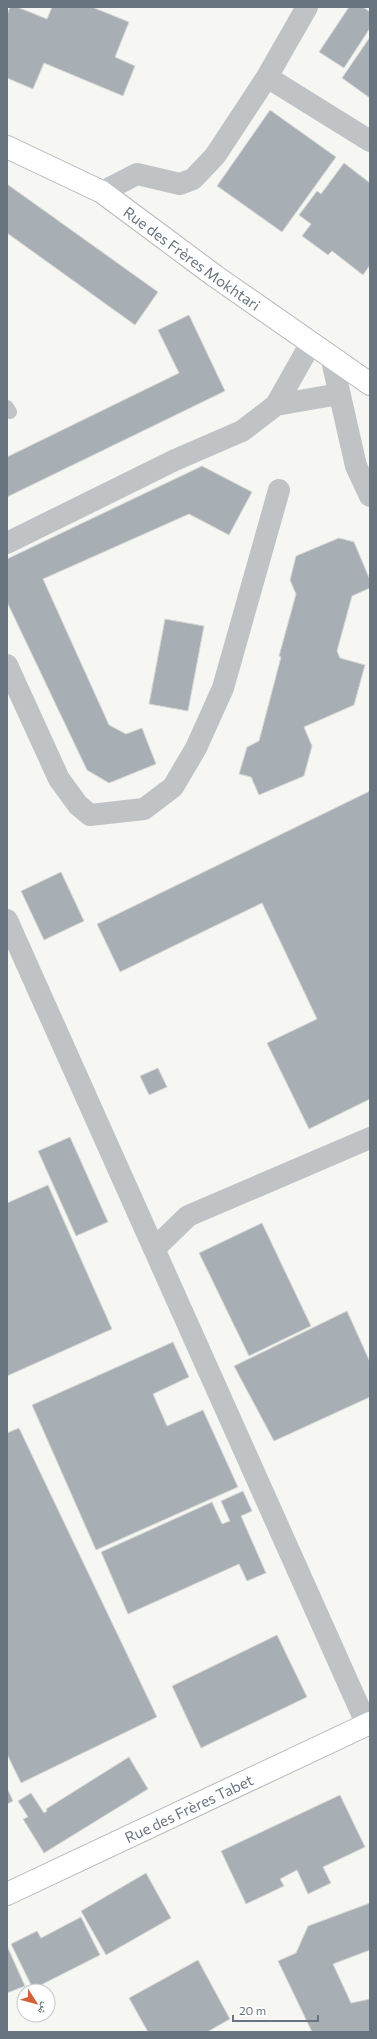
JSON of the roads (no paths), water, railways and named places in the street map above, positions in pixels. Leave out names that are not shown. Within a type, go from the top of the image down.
[{"type":"street","points":[[102,192],[136,174],[180,184],[193,179],[215,156],[267,77],[307,7]]},
{"type":"street","points":[[267,77],[370,140]]},
{"type":"street","name":"Rue des Frères Mokhtari","points":[[7,147],[102,192],[215,276],[370,384]]},
{"type":"street","points":[[7,543],[161,467],[242,431],[276,405],[312,343]]},
{"type":"street","points":[[331,356],[356,466],[370,496]]},
{"type":"street","points":[[276,405],[339,394]]},
{"type":"street","points":[[7,665],[59,779],[78,805],[90,815],[144,809],[173,787],[196,748],[223,688],[279,490]]},
{"type":"street","points":[[7,920],[368,1724]]},
{"type":"street","points":[[154,1249],[188,1216],[370,1138]]},
{"type":"street","name":"Rue des Frères Tabet","points":[[7,1894],[368,1724]]}]
